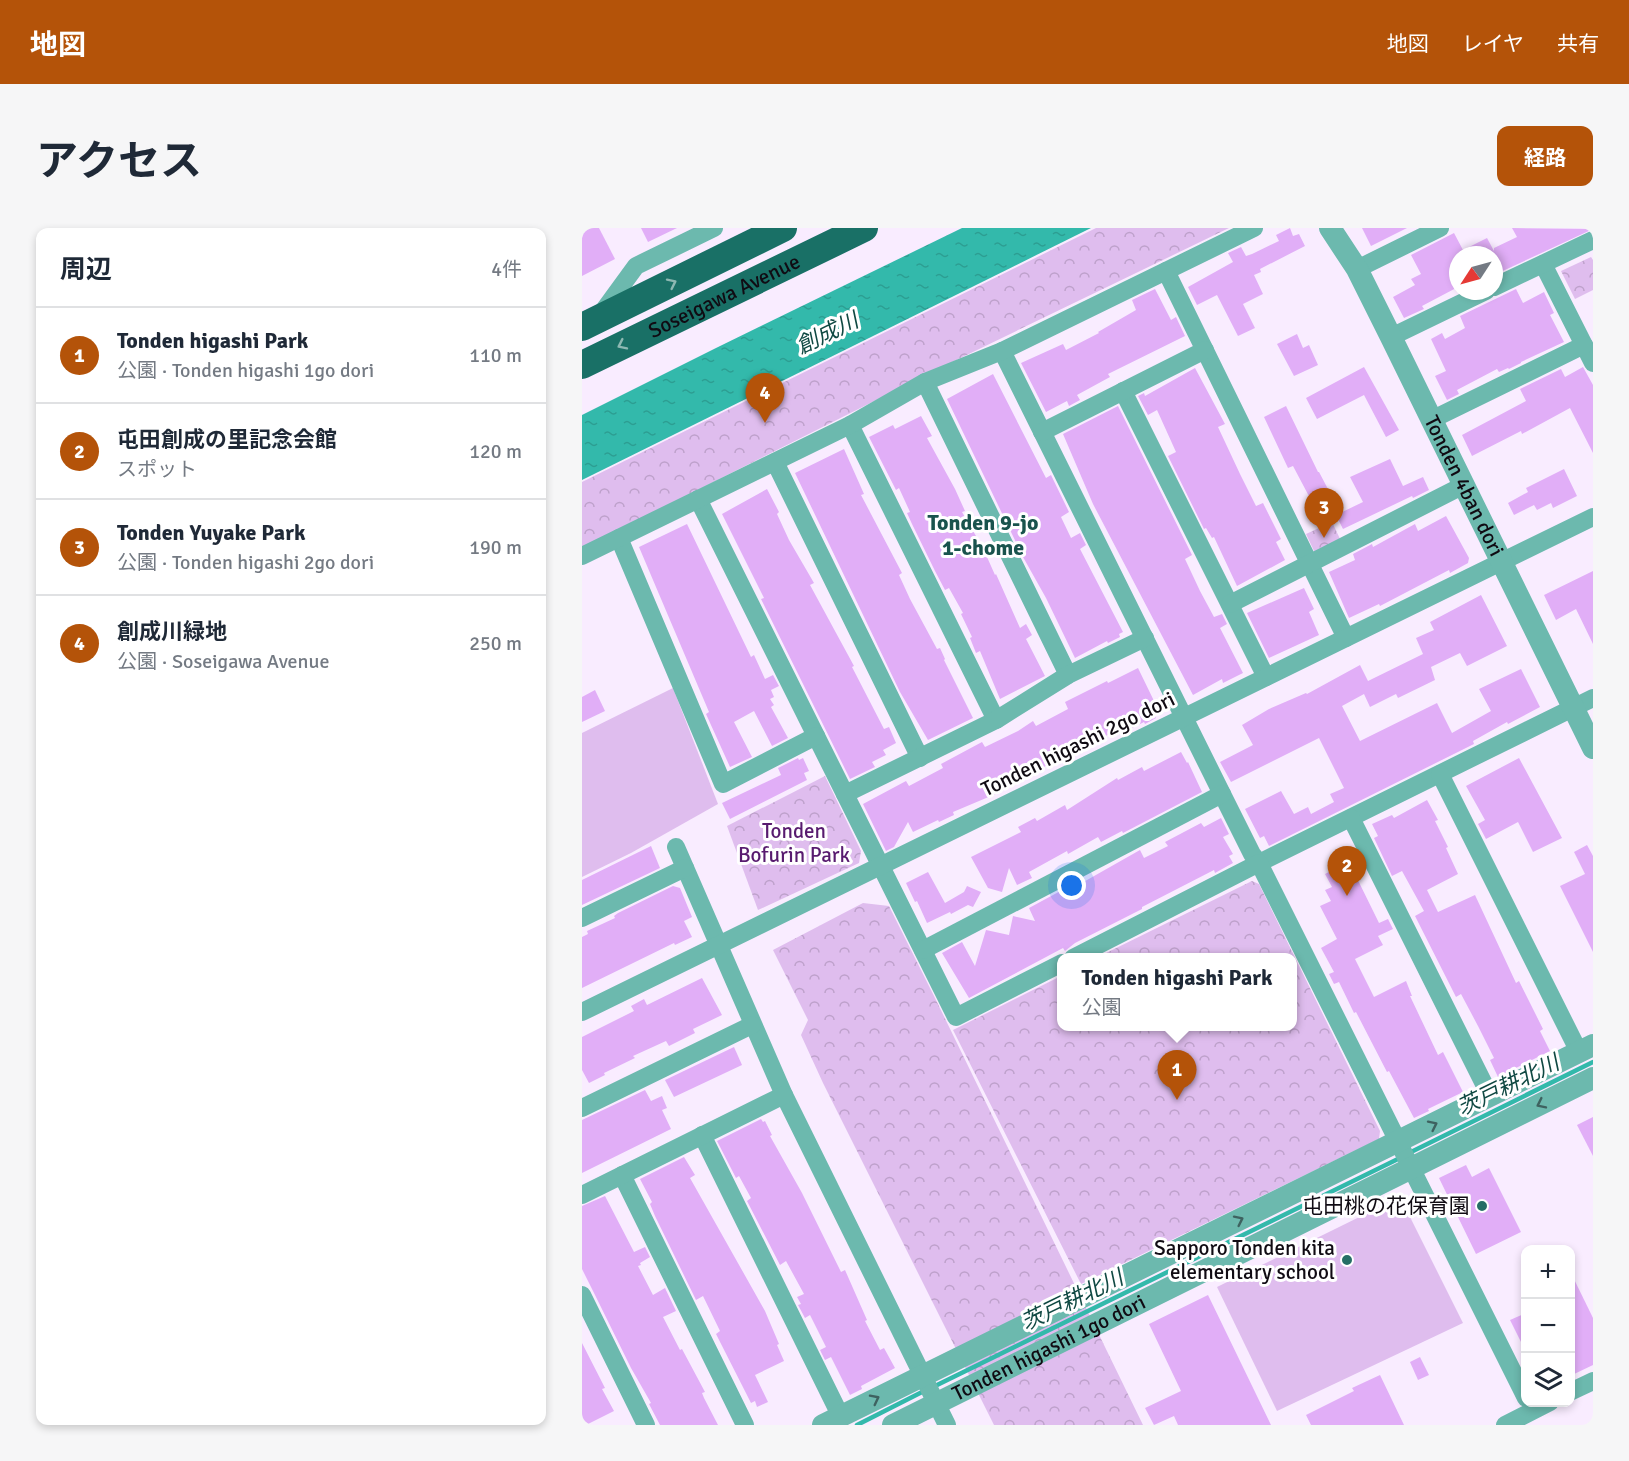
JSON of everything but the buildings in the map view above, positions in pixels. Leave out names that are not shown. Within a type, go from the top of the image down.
[{"type":"highway","name":"Soseigawa Avenue","points":[[589,324],[783,228]]},
{"type":"highway","name":"Soseigawa Avenue","points":[[582,365],[864,228]]},
{"type":"street","points":[[589,324],[636,266],[714,228]]},
{"type":"street","points":[[582,556],[850,425],[925,382],[1002,351],[1254,228]]},
{"type":"street","name":"Tonden 4ban dori","points":[[1330,228],[1357,269],[1593,748]]},
{"type":"street","points":[[1357,269],[1440,228]]},
{"type":"street","points":[[1503,283],[1593,240]]},
{"type":"street","points":[[1543,264],[1593,363]]},
{"type":"street","points":[[1166,271],[1346,638]]},
{"type":"street","points":[[1391,337],[1467,300]]},
{"type":"street","points":[[1431,420],[1584,345]]},
{"type":"street","points":[[1042,432],[1205,350]]},
{"type":"street","points":[[1002,351],[1531,1409],[1505,1425]]},
{"type":"street","points":[[925,382],[1068,675]]},
{"type":"street","points":[[1123,391],[1266,677]]},
{"type":"street","points":[[850,425],[996,720]]},
{"type":"street","points":[[775,462],[920,758]]},
{"type":"street","points":[[1230,604],[1464,485]]},
{"type":"street","points":[[698,499],[956,1017],[1057,966]]},
{"type":"street","name":"Tonden higashi 2go dori","points":[[582,1012],[1593,517]]},
{"type":"street","points":[[619,538],[723,784],[816,736]]},
{"type":"street","points":[[845,794],[996,720],[1068,675],[1145,638]]},
{"type":"street","points":[[1081,953],[1593,698]]},
{"type":"street","points":[[1440,774],[1586,1048]]},
{"type":"street","points":[[923,950],[1222,794]]},
{"type":"street","points":[[1351,818],[1490,1096]]},
{"type":"street","points":[[676,847],[784,1095],[947,1425]]},
{"type":"street","points":[[582,918],[685,868]]},
{"type":"street","points":[[582,1108],[752,1025]]},
{"type":"street","name":"Tonden higashi 1go dori","points":[[893,1425],[930,1388],[1405,1155],[1490,1096],[1586,1048]]},
{"type":"street","name":"Tonden higashi 1go dori","points":[[832,1421],[930,1388],[1405,1155],[1593,1078]]},
{"type":"street","points":[[582,1195],[784,1095]]},
{"type":"street","points":[[702,1135],[832,1421]]},
{"type":"street","points":[[622,1175],[746,1425]]},
{"type":"street","points":[[582,1295],[646,1425]]},
{"type":"street","points":[[1575,1390],[1593,1381]]},
{"type":"green space","points":[[1096,228],[1229,228],[946,365],[582,548],[582,482]]},
{"type":"green space","points":[[1591,257],[1593,260],[1593,290],[1575,299],[1561,271]]},
{"type":"green space","points":[[1332,522],[1341,541],[1315,553],[1306,534]]},
{"type":"green space","points":[[673,688],[718,804],[631,853],[582,877],[582,733]]},
{"type":"green space","name":"Tonden Bofurin Park","points":[[825,776],[861,851],[859,863],[758,910],[727,826]]},
{"type":"green space","points":[[1252,881],[1259,884],[1293,953],[1106,953]]},
{"type":"green space","points":[[863,903],[889,906],[1143,1425],[994,1425],[823,1083],[801,1035],[808,1020],[773,950]]},
{"type":"green space","points":[[1297,962],[1380,1131],[1379,1139],[1081,1284],[953,1030],[1057,978],[1057,1031],[1297,1031]]},
{"type":"green space","points":[[1400,1197],[1463,1323],[1277,1411],[1217,1287]]},
{"type":"water","name":"創成川","points":[[962,228],[1091,228],[582,480],[582,415]]},
{"type":"waterway","name":"茨戸耕北川","points":[[1407,1154],[1593,1062]]},
{"type":"waterway","name":"茨戸耕北川","points":[[933,1387],[1400,1158]]},
{"type":"waterway","name":"茨戸耕北川","points":[[857,1425],[926,1390]]},
{"type":"place","name":"創成川緑地","points":[[765,423]]},
{"type":"place","name":"Tonden Yuyake Park","points":[[1324,538]]},
{"type":"place","name":"屯田創成の里記念会館","points":[[1347,896]]},
{"type":"place","name":"Tonden higashi Park","points":[[1177,1100]]},
{"type":"place","name":"屯田桃の花保育園","points":[[1482,1206]]},
{"type":"place","name":"Sapporo Tonden kita elementary school","points":[[1347,1260]]},
{"type":"district","name":"Tonden 9-jo 1-chome","points":[[983,534]]}]
